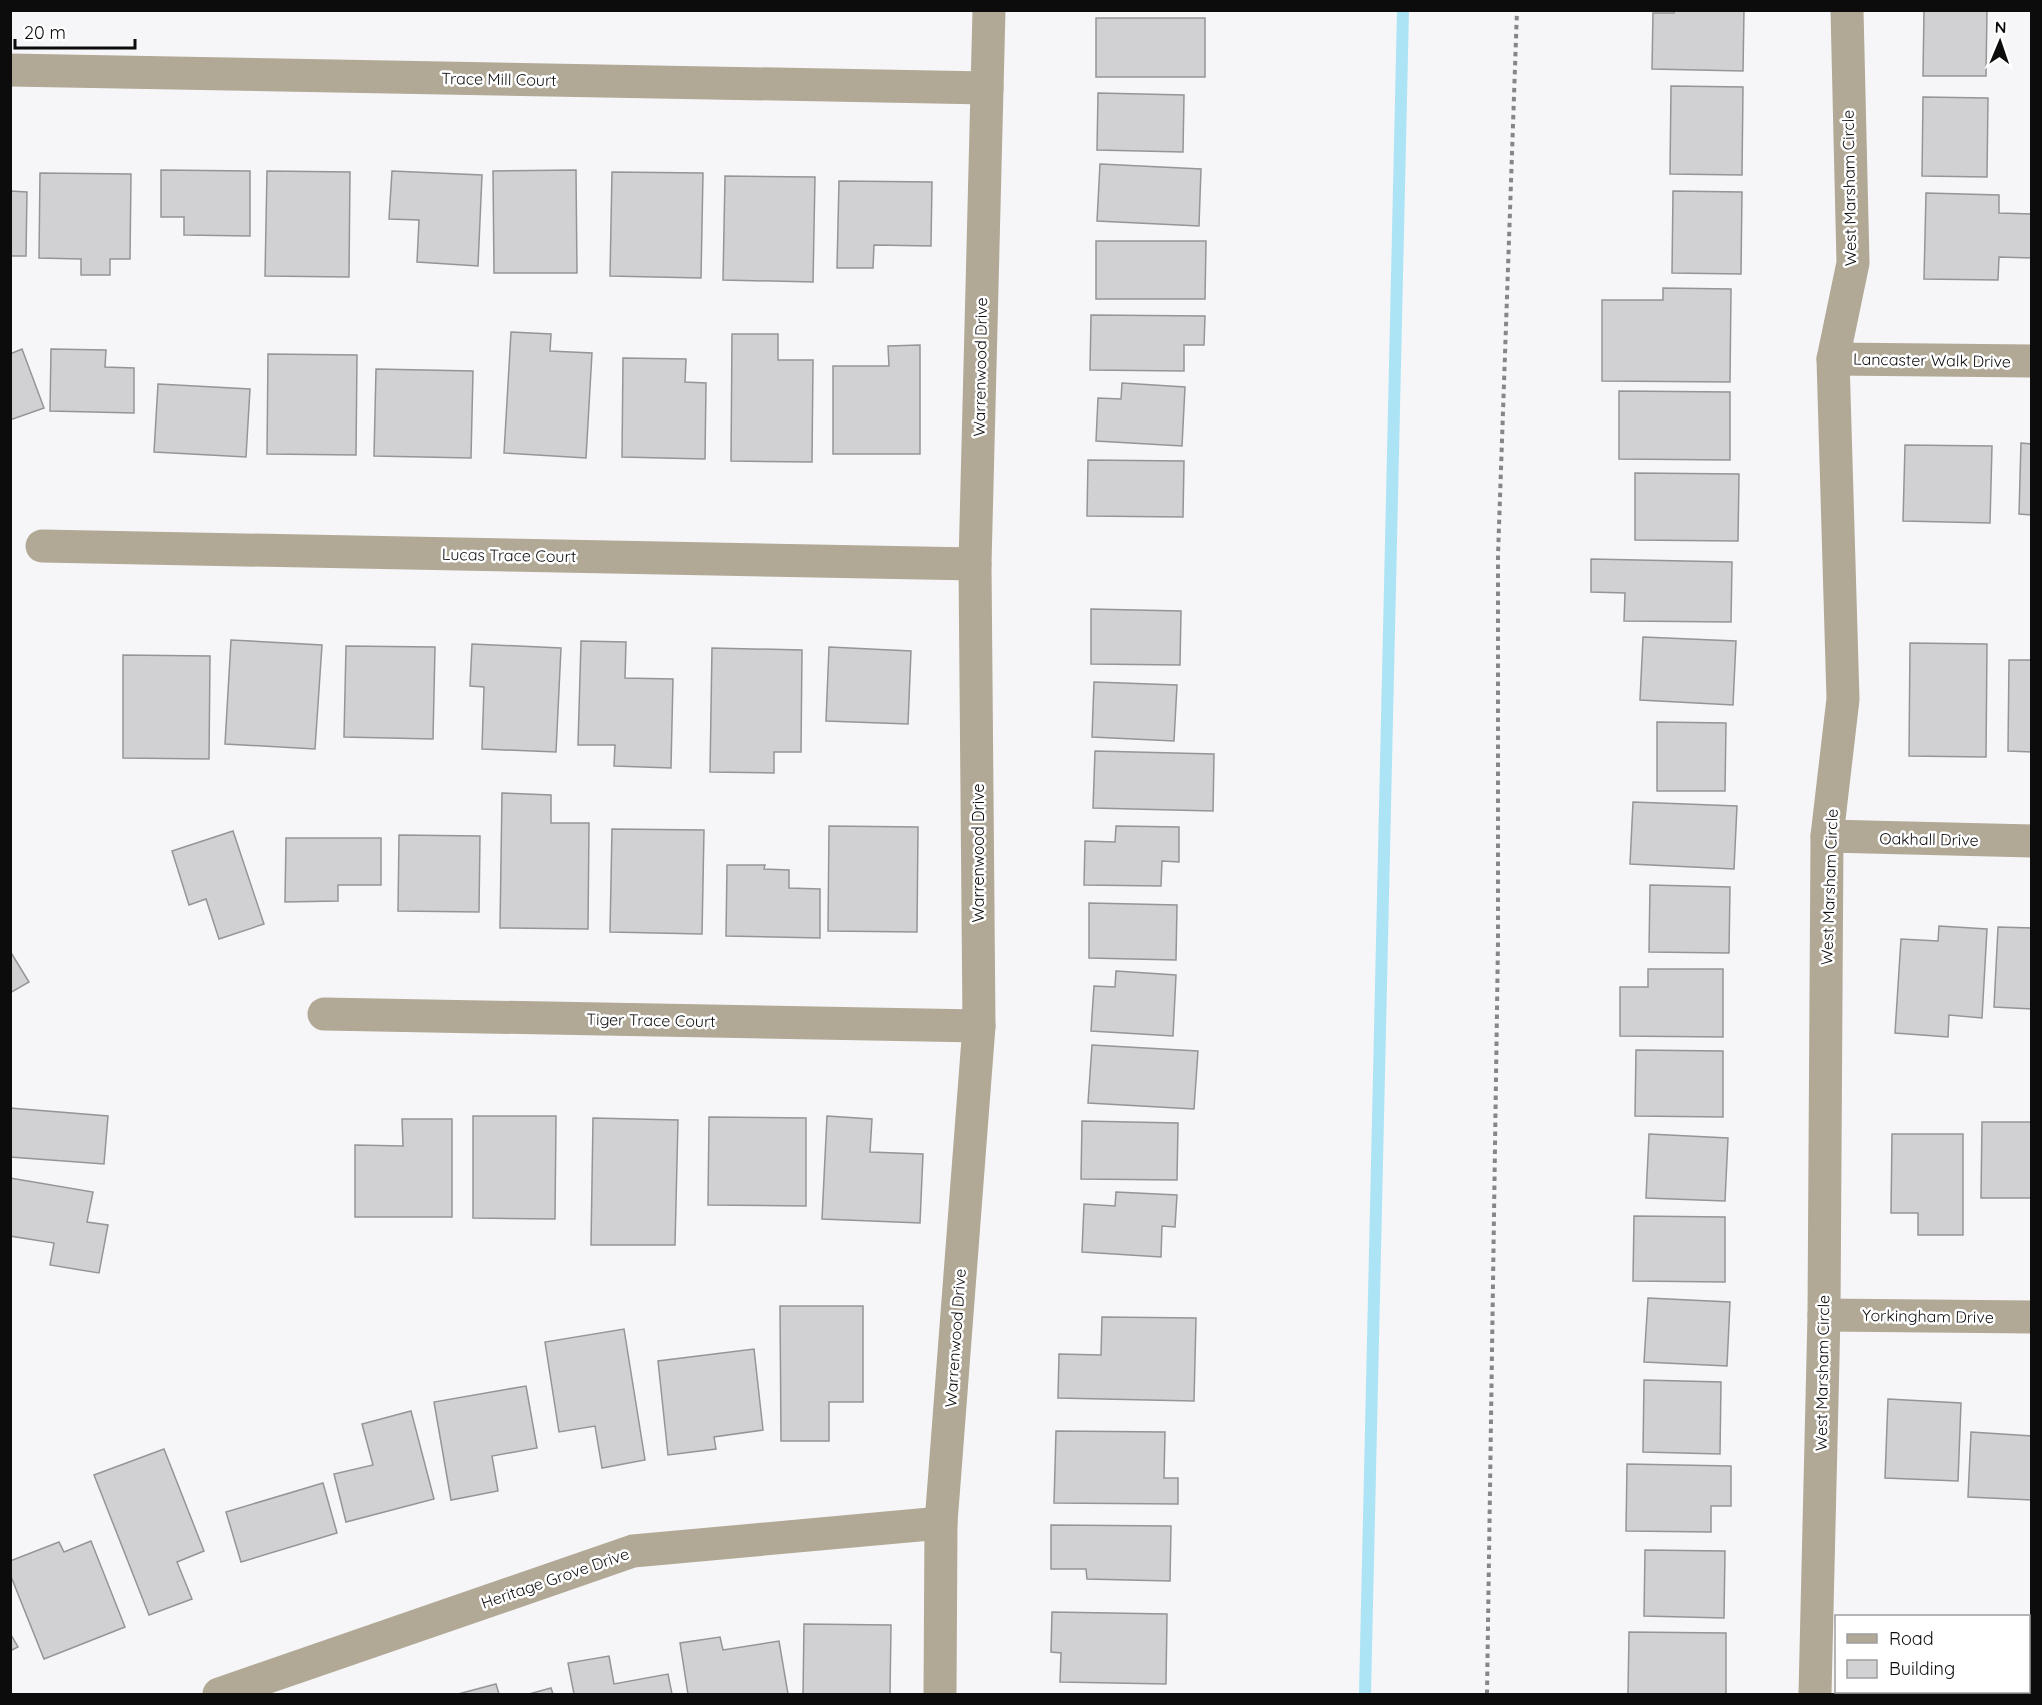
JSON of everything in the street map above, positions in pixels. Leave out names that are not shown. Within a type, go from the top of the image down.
[{"type":"street","name":"Warrenwood Drive","points":[[940,1695],[941,1523],[979,1026],[975,564],[989,10]]},
{"type":"street","name":"West Marsham Circle","points":[[1815,1695],[1824,1315],[1827,836],[1843,699],[1833,359],[1853,263],[1847,10]]},
{"type":"street","name":"Trace Mill Court","points":[[10,70],[987,88]]},
{"type":"street","name":"Lancaster Walk Drive","points":[[1833,359],[2031,361]]},
{"type":"street","name":"Lucas Trace Court","points":[[42,546],[975,564]]},
{"type":"street","name":"Oakhall Drive","points":[[1827,836],[2031,841]]},
{"type":"street","name":"Tiger Trace Court","points":[[324,1014],[979,1026]]},
{"type":"street","name":"Yorkingham Drive","points":[[1824,1315],[2031,1317]]},
{"type":"street","name":"Heritage Grove Drive","points":[[219,1695],[633,1551],[941,1523]]},
{"type":"path","points":[[1487,1695],[1498,941],[1498,555],[1518,10]]},
{"type":"building","points":[[1674,10],[1744,10],[1743,71],[1652,69],[1653,13],[1674,13]]},
{"type":"building","points":[[1924,10],[1987,10],[1986,76],[1923,76]]},
{"type":"building","points":[[1096,18],[1205,18],[1205,77],[1096,77]]},
{"type":"building","points":[[1671,86],[1743,87],[1742,175],[1670,174]]},
{"type":"building","points":[[1098,93],[1184,95],[1183,152],[1097,150]]},
{"type":"building","points":[[1923,97],[1988,98],[1987,177],[1922,176]]},
{"type":"building","points":[[1100,164],[1201,169],[1199,226],[1097,221]]},
{"type":"building","points":[[161,170],[250,171],[250,236],[184,235],[184,217],[161,217]]},
{"type":"building","points":[[576,170],[577,273],[494,273],[493,171]]},
{"type":"building","points":[[267,171],[350,172],[349,277],[265,276]]},
{"type":"building","points":[[392,171],[482,175],[478,266],[417,262],[419,220],[389,219]]},
{"type":"building","points":[[612,172],[703,173],[701,278],[610,276]]},
{"type":"building","points":[[40,173],[131,174],[130,259],[110,259],[110,275],[81,275],[81,259],[39,258]]},
{"type":"building","points":[[725,176],[815,177],[813,282],[723,280]]},
{"type":"building","points":[[839,181],[932,182],[931,246],[874,245],[873,268],[837,268]]},
{"type":"building","points":[[10,191],[27,192],[26,256],[10,256]]},
{"type":"building","points":[[1673,191],[1742,192],[1741,274],[1672,273]]},
{"type":"building","points":[[1926,193],[1999,195],[1999,213],[2032,214],[2032,258],[1999,257],[1998,280],[1924,279]]},
{"type":"building","points":[[1096,241],[1206,241],[1205,299],[1096,299]]},
{"type":"building","points":[[1663,288],[1731,289],[1730,382],[1602,381],[1602,300],[1663,300]]},
{"type":"building","points":[[1091,315],[1205,316],[1204,345],[1184,345],[1184,371],[1090,370]]},
{"type":"building","points":[[511,332],[551,334],[550,351],[592,353],[586,458],[504,453]]},
{"type":"building","points":[[732,334],[778,334],[778,360],[813,360],[812,462],[731,461]]},
{"type":"building","points":[[920,345],[920,454],[833,454],[833,366],[889,366],[888,346]]},
{"type":"building","points":[[22,349],[44,408],[10,420],[10,354]]},
{"type":"building","points":[[51,349],[106,350],[105,367],[134,368],[134,413],[50,411]]},
{"type":"building","points":[[268,354],[357,355],[356,455],[267,454]]},
{"type":"building","points":[[623,358],[686,359],[685,382],[706,383],[705,459],[622,457]]},
{"type":"building","points":[[376,369],[473,371],[471,458],[374,456]]},
{"type":"building","points":[[1122,383],[1185,387],[1182,446],[1096,441],[1098,398],[1121,399]]},
{"type":"building","points":[[158,384],[250,389],[246,457],[154,452]]},
{"type":"building","points":[[1619,391],[1730,392],[1730,460],[1619,459]]},
{"type":"building","points":[[2021,443],[2032,444],[2032,515],[2019,514]]},
{"type":"building","points":[[1905,445],[1992,446],[1990,523],[1903,521]]},
{"type":"building","points":[[1088,460],[1184,461],[1183,517],[1087,516]]},
{"type":"building","points":[[1635,473],[1739,474],[1738,541],[1635,540]]},
{"type":"building","points":[[1591,559],[1732,562],[1731,622],[1624,621],[1625,593],[1591,592]]},
{"type":"building","points":[[1091,609],[1181,611],[1180,665],[1091,664]]},
{"type":"building","points":[[1643,637],[1736,641],[1733,705],[1640,700]]},
{"type":"building","points":[[231,640],[322,645],[315,749],[225,744]]},
{"type":"building","points":[[581,641],[626,642],[625,678],[673,679],[671,768],[614,766],[615,745],[578,745]]},
{"type":"building","points":[[1910,643],[1987,644],[1986,757],[1909,756]]},
{"type":"building","points":[[472,644],[561,648],[556,752],[482,749],[484,687],[470,686]]},
{"type":"building","points":[[346,646],[435,647],[433,739],[344,737]]},
{"type":"building","points":[[829,647],[911,651],[908,724],[826,721]]},
{"type":"building","points":[[712,648],[802,650],[801,752],[774,752],[774,773],[710,772]]},
{"type":"building","points":[[123,655],[210,656],[209,759],[123,758]]},
{"type":"building","points":[[2009,660],[2032,660],[2032,752],[2008,751]]},
{"type":"building","points":[[1094,682],[1177,685],[1174,741],[1092,737]]},
{"type":"building","points":[[1657,722],[1726,723],[1725,791],[1657,791]]},
{"type":"building","points":[[1095,751],[1214,754],[1213,811],[1093,808]]},
{"type":"building","points":[[502,793],[551,795],[551,823],[589,823],[588,929],[500,928]]},
{"type":"building","points":[[1633,802],[1737,806],[1734,869],[1630,864]]},
{"type":"building","points":[[829,826],[918,827],[917,932],[828,931]]},
{"type":"building","points":[[1116,826],[1179,827],[1179,862],[1162,861],[1161,886],[1084,885],[1085,841],[1115,842]]},
{"type":"building","points":[[612,829],[704,830],[702,934],[610,932]]},
{"type":"building","points":[[233,831],[264,924],[219,939],[206,899],[189,905],[172,851]]},
{"type":"building","points":[[399,835],[480,836],[479,912],[398,911]]},
{"type":"building","points":[[286,838],[381,838],[381,885],[338,885],[338,901],[285,902]]},
{"type":"building","points":[[727,865],[765,865],[764,869],[789,870],[789,888],[820,889],[820,938],[726,936]]},
{"type":"building","points":[[1650,885],[1730,887],[1729,953],[1649,952]]},
{"type":"building","points":[[1089,903],[1177,905],[1176,960],[1089,958]]},
{"type":"building","points":[[1939,926],[1987,929],[1982,1018],[1949,1015],[1948,1037],[1895,1033],[1901,939],[1938,941]]},
{"type":"building","points":[[1998,927],[2032,928],[2032,1009],[1994,1007]]},
{"type":"building","points":[[10,951],[29,982],[10,993]]},
{"type":"building","points":[[1648,969],[1723,969],[1723,1037],[1620,1036],[1620,987],[1648,987]]},
{"type":"building","points":[[1116,971],[1176,975],[1173,1036],[1091,1031],[1094,986],[1115,987]]},
{"type":"building","points":[[1092,1045],[1198,1051],[1194,1109],[1088,1103]]},
{"type":"building","points":[[1636,1050],[1723,1051],[1723,1117],[1635,1116]]},
{"type":"building","points":[[10,1108],[108,1116],[104,1164],[10,1157]]},
{"type":"building","points":[[473,1116],[556,1116],[555,1219],[473,1218]]},
{"type":"building","points":[[827,1116],[872,1119],[870,1152],[923,1154],[920,1223],[822,1219]]},
{"type":"building","points":[[709,1117],[806,1118],[806,1206],[708,1205]]},
{"type":"building","points":[[593,1118],[678,1120],[675,1245],[591,1245]]},
{"type":"building","points":[[402,1119],[452,1119],[452,1217],[355,1217],[355,1145],[403,1146]]},
{"type":"building","points":[[1082,1121],[1178,1123],[1177,1180],[1081,1179]]},
{"type":"building","points":[[1982,1122],[2032,1122],[2032,1198],[1981,1198]]},
{"type":"building","points":[[1649,1134],[1728,1138],[1725,1201],[1646,1198]]},
{"type":"building","points":[[1892,1134],[1963,1134],[1963,1235],[1918,1235],[1918,1213],[1891,1213]]},
{"type":"building","points":[[10,1178],[93,1192],[87,1222],[108,1225],[99,1273],[50,1265],[54,1243],[10,1236]]},
{"type":"building","points":[[1116,1192],[1177,1195],[1175,1227],[1162,1226],[1161,1257],[1082,1252],[1084,1204],[1115,1206]]},
{"type":"building","points":[[1634,1216],[1725,1217],[1725,1282],[1633,1281]]},
{"type":"building","points":[[1648,1298],[1730,1302],[1727,1366],[1644,1362]]},
{"type":"building","points":[[780,1306],[863,1306],[863,1402],[829,1402],[829,1441],[781,1441]]},
{"type":"building","points":[[1102,1317],[1196,1318],[1194,1401],[1058,1398],[1059,1354],[1101,1355]]},
{"type":"building","points":[[624,1329],[645,1460],[602,1468],[595,1426],[559,1432],[545,1342]]},
{"type":"building","points":[[754,1349],[763,1430],[714,1437],[716,1449],[668,1455],[658,1361]]},
{"type":"building","points":[[1644,1380],[1721,1382],[1720,1454],[1643,1452]]},
{"type":"building","points":[[526,1386],[537,1448],[492,1456],[498,1491],[451,1500],[434,1402]]},
{"type":"building","points":[[1888,1399],[1961,1403],[1958,1481],[1885,1478]]},
{"type":"building","points":[[411,1411],[434,1499],[346,1522],[334,1474],[373,1465],[362,1424]]},
{"type":"building","points":[[1056,1431],[1165,1432],[1164,1478],[1178,1478],[1178,1504],[1054,1503]]},
{"type":"building","points":[[1971,1432],[2032,1436],[2032,1500],[1968,1497]]},
{"type":"building","points":[[164,1449],[204,1551],[177,1562],[192,1599],[149,1615],[94,1475]]},
{"type":"building","points":[[1627,1464],[1731,1466],[1731,1506],[1711,1506],[1711,1532],[1626,1531]]},
{"type":"building","points":[[323,1483],[337,1533],[241,1562],[226,1512]]},
{"type":"building","points":[[1051,1525],[1171,1526],[1170,1581],[1087,1579],[1086,1569],[1051,1569]]},
{"type":"building","points":[[91,1541],[125,1627],[44,1659],[10,1574],[10,1561],[59,1542],[64,1552]]},
{"type":"building","points":[[1645,1550],[1725,1551],[1724,1618],[1644,1616]]},
{"type":"building","points":[[1052,1612],[1167,1614],[1166,1684],[1060,1682],[1061,1653],[1051,1652]]},
{"type":"building","points":[[804,1624],[891,1625],[890,1694],[803,1694]]},
{"type":"building","points":[[1629,1632],[1726,1633],[1726,1694],[1628,1694]]},
{"type":"building","points":[[10,1633],[18,1647],[10,1651]]},
{"type":"building","points":[[720,1637],[723,1650],[779,1641],[788,1694],[688,1694],[680,1643]]},
{"type":"building","points":[[609,1656],[614,1684],[668,1674],[672,1694],[574,1694],[568,1663]]},
{"type":"building","points":[[496,1684],[499,1694],[458,1694]]},
{"type":"building","points":[[551,1688],[553,1694],[529,1694]]},
{"type":"building","points":[[1921,1693],[1978,1693],[1978,1694]]},
{"type":"waterway","points":[[1365,1694],[1403,10]]}]
